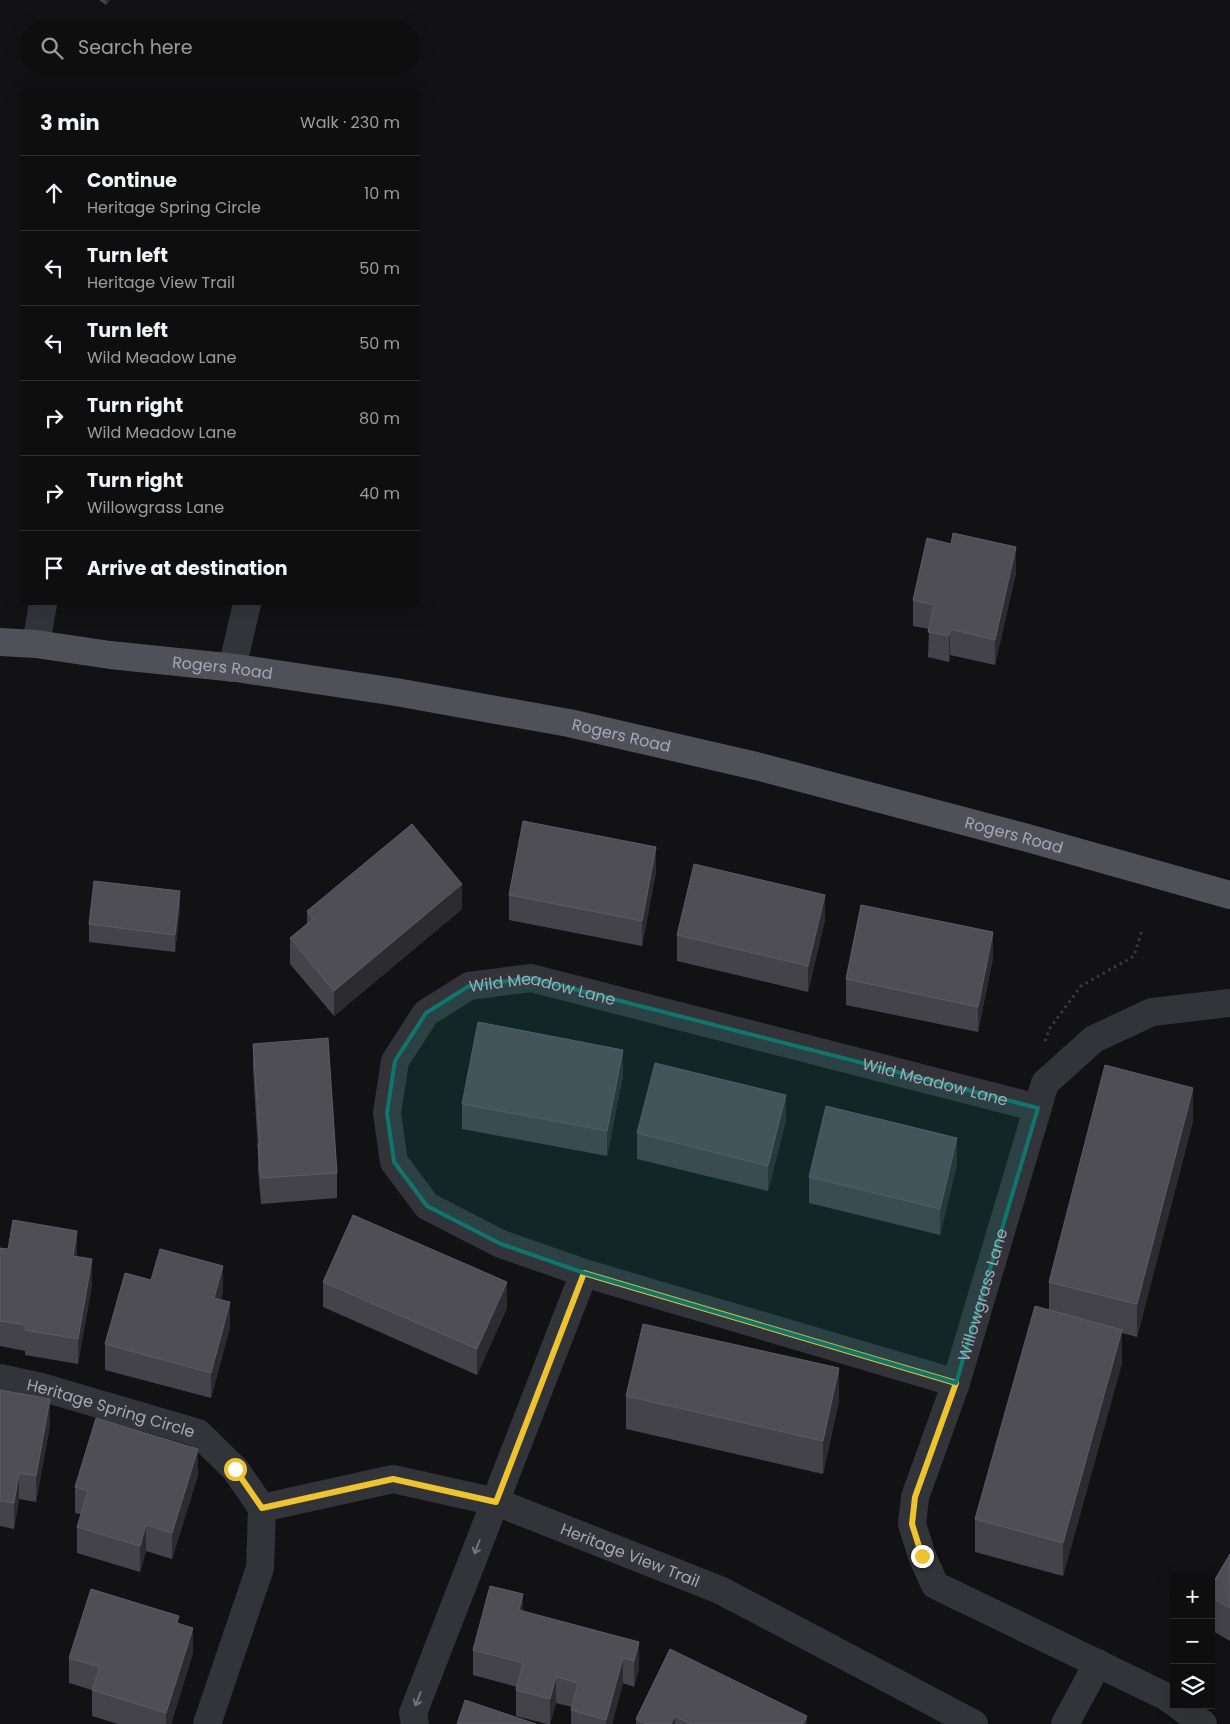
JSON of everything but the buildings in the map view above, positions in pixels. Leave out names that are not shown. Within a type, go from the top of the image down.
[{"type":"main road","name":"Rogers Road","points":[[0,642],[36,644],[110,655],[232,668],[396,692],[578,725],[766,769],[1024,837],[1230,895]]},
{"type":"street","points":[[36,644],[43,605]]},
{"type":"street","points":[[232,668],[247,605]]},
{"type":"street","name":"Wild Meadow Lane","points":[[956,1383],[584,1273],[501,1244],[427,1206],[394,1162],[387,1113],[395,1061],[426,1013],[469,986],[531,978],[1042,1095]]},
{"type":"street","points":[[1042,1095],[1094,1039],[1152,1012],[1230,1003]]},
{"type":"street","name":"Willowgrass Lane","points":[[1042,1095],[956,1383],[915,1497],[912,1524],[922,1556],[935,1585],[1098,1663],[1170,1700]]},
{"type":"street","points":[[415,1724],[413,1713],[584,1273]]},
{"type":"street","name":"Heritage Spring Circle","points":[[0,1378],[41,1387],[198,1433],[235,1469],[262,1508]]},
{"type":"street","name":"Heritage View Trail","points":[[262,1508],[393,1479],[496,1502],[720,1590],[974,1724]]},
{"type":"street","points":[[207,1724],[260,1568],[262,1508]]},
{"type":"street","points":[[1065,1724],[1098,1663]]},
{"type":"street","points":[[1183,1709],[1203,1724]]},
{"type":"path","points":[[1042,1095],[1036,1061],[1050,1028],[1081,986],[1134,956],[1142,930]]},
{"type":"highlighted area","points":[[531,978],[1038,1108],[956,1383],[584,1273],[501,1244],[427,1206],[394,1162],[387,1113],[395,1061],[426,1013],[469,986]]},
{"type":"route","points":[[235,1469],[262,1508],[393,1479],[496,1502],[584,1273],[956,1383],[915,1497],[912,1524],[922,1556]]}]
